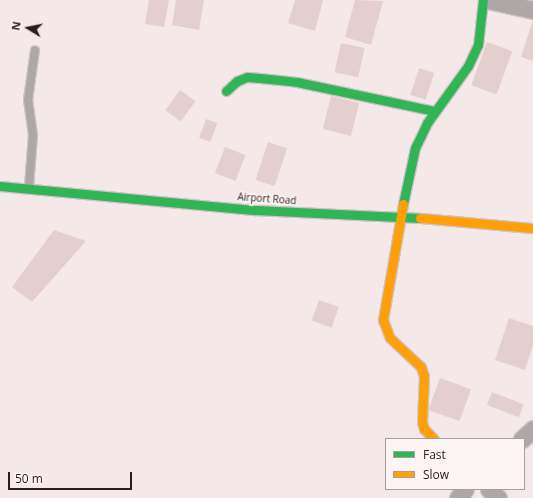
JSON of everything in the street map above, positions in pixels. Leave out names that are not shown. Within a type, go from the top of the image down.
[{"type":"street","points":[[433,438],[424,429],[422,422],[424,376],[421,367],[416,360],[390,338],[384,320],[408,172],[415,148],[435,111],[468,66],[478,45],[483,0]]},
{"type":"street","points":[[488,0],[533,10]]},
{"type":"street","points":[[226,91],[237,81],[247,78],[267,79],[358,94],[435,111]]},
{"type":"street","name":"Airport Road","points":[[0,186],[256,210],[401,216],[533,228]]},
{"type":"street","points":[[523,438],[533,430]]},
{"type":"street","points":[[458,498],[464,490]]},
{"type":"street","points":[[490,490],[498,498]]},
{"type":"lane","points":[[29,188],[33,135],[28,100],[35,50]]},
{"type":"building","points":[[149,0],[169,0],[164,27],[145,24]]},
{"type":"building","points":[[176,0],[204,0],[199,30],[172,25]]},
{"type":"building","points":[[295,0],[323,0],[315,31],[288,23]]},
{"type":"building","points":[[355,0],[383,1],[371,45],[345,37]]},
{"type":"building","points":[[533,20],[533,61],[521,57]]},
{"type":"building","points":[[487,42],[512,51],[497,94],[471,85]]},
{"type":"building","points":[[341,43],[364,48],[358,77],[335,72]]},
{"type":"building","points":[[419,68],[434,73],[426,100],[410,95]]},
{"type":"building","points":[[180,90],[195,101],[181,121],[165,110]]},
{"type":"building","points":[[331,96],[359,103],[351,136],[323,129]]},
{"type":"building","points":[[206,119],[217,123],[210,142],[199,138]]},
{"type":"building","points":[[268,142],[287,148],[275,186],[256,180]]},
{"type":"building","points":[[225,147],[246,155],[236,181],[215,173]]},
{"type":"building","points":[[54,230],[86,241],[32,302],[12,287]]},
{"type":"building","points":[[319,300],[339,307],[332,328],[312,321]]},
{"type":"building","points":[[509,318],[533,326],[533,345],[525,370],[495,360]]},
{"type":"building","points":[[440,378],[471,389],[459,421],[428,410]]},
{"type":"building","points":[[492,392],[524,404],[519,417],[487,405]]},
{"type":"traffic: fast","points":[[403,204],[415,148],[427,123],[468,66],[478,45],[483,0]]},
{"type":"traffic: fast","points":[[226,91],[237,81],[247,77],[260,78],[297,82],[435,111]]},
{"type":"traffic: fast","points":[[0,186],[256,210],[420,218]]},
{"type":"traffic: slow","points":[[403,204],[383,320],[390,338],[421,367],[424,376],[422,422],[424,429],[433,438]]},
{"type":"traffic: slow","points":[[420,218],[533,228]]}]
